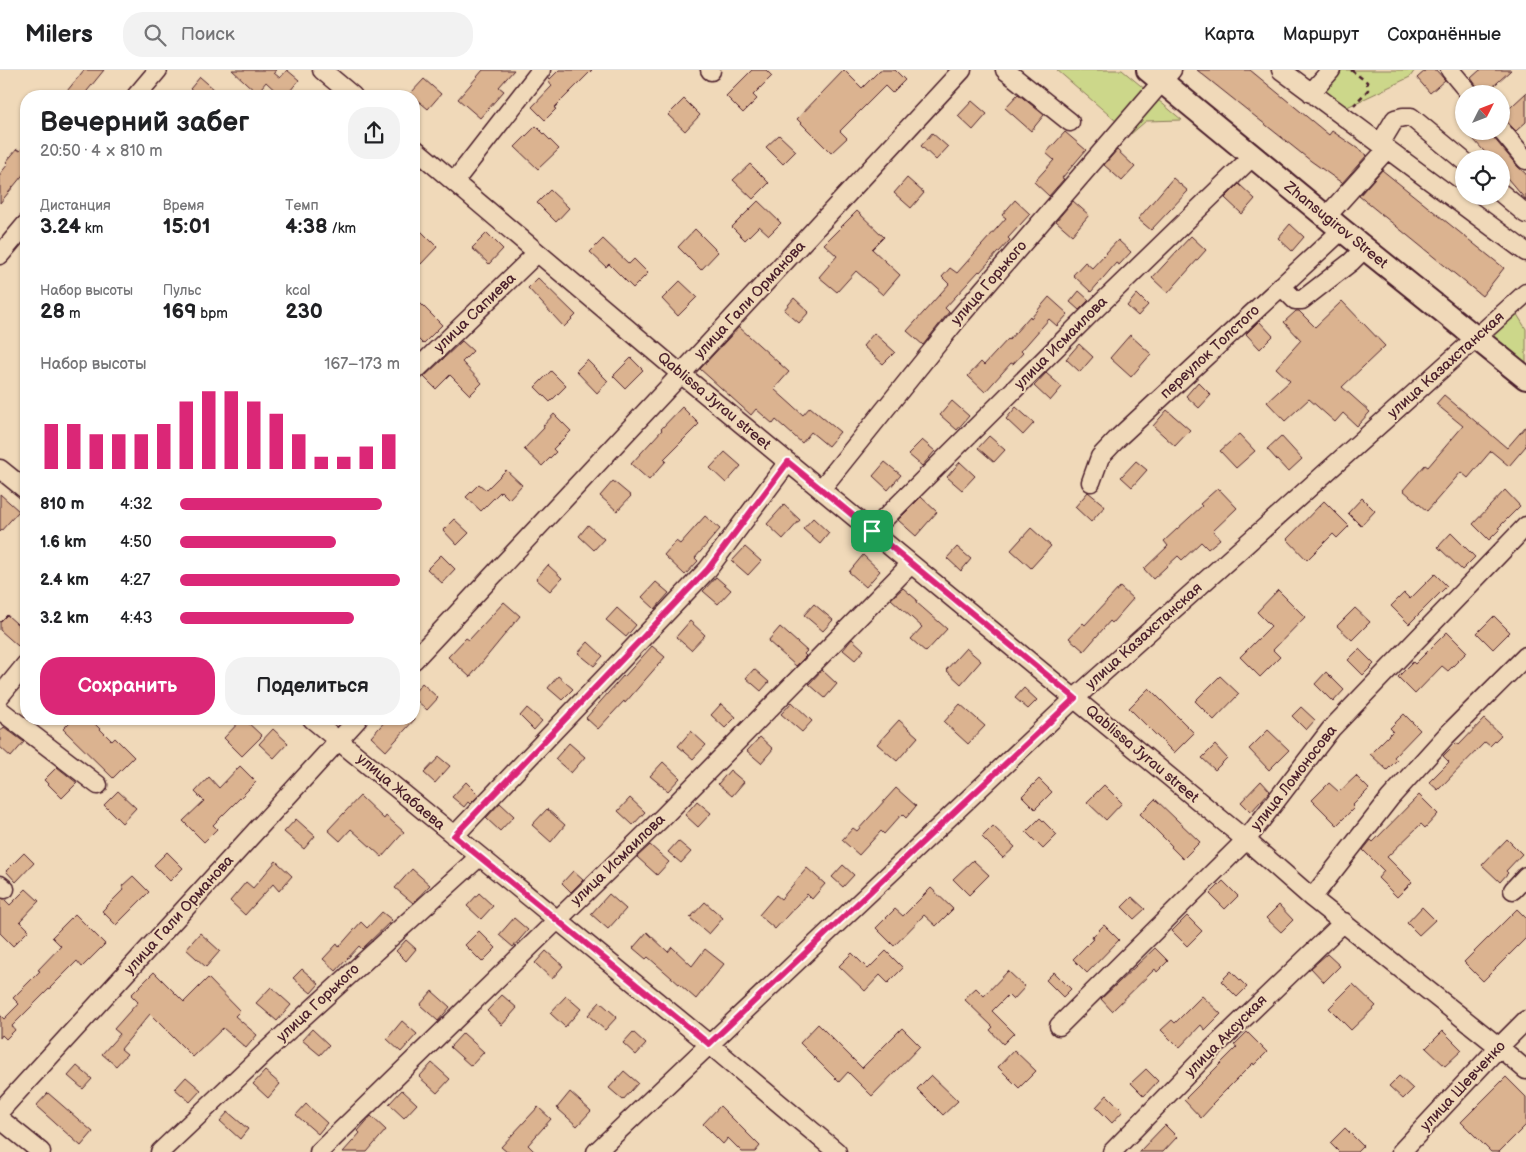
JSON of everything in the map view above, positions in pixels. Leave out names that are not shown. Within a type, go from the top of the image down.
[{"type":"main road","name":"Zhansugirov Street","points":[[1161,74],[1253,156],[1526,378]]},
{"type":"street","points":[[141,90],[158,70]]},
{"type":"street","points":[[324,70],[346,90]]},
{"type":"street","points":[[454,182],[540,70]]},
{"type":"street","name":"улица Гали Орманова","points":[[420,654],[682,374],[962,70]]},
{"type":"street","points":[[1005,70],[1070,122]]},
{"type":"street","points":[[1282,70],[1526,252]]},
{"type":"street","points":[[1311,93],[1331,70]]},
{"type":"street","points":[[1450,70],[1462,85]]},
{"type":"street","name":"улица Горького","points":[[820,489],[955,322],[1161,74]]},
{"type":"street","name":"переулок Толстого","points":[[1091,482],[1100,456],[1281,286],[1334,223],[1383,146],[1395,120],[1411,117],[1455,154]]},
{"type":"street","points":[[1509,140],[1526,160]]},
{"type":"street","name":"Qablissa Jyrau street","points":[[420,153],[536,253],[1246,840],[1312,898],[1526,1070]]},
{"type":"street","name":"улица Исмаилова","points":[[872,531],[1081,323],[1253,156]]},
{"type":"street","points":[[1510,201],[1526,214]]},
{"type":"street","points":[[0,255],[20,231]]},
{"type":"street","points":[[1281,286],[1295,300],[1302,300],[1351,262],[1365,248]]},
{"type":"street","name":"улица Сапиева","points":[[420,366],[536,253]]},
{"type":"street","name":"улица Казахстанская","points":[[596,1152],[1075,698],[1526,293]]},
{"type":"street","points":[[454,836],[708,569],[788,462]]},
{"type":"street","points":[[0,469],[20,485]]},
{"type":"street","name":"улица Ломоносова","points":[[1059,1026],[1246,840],[1331,730],[1526,526]]},
{"type":"street","name":"улица Исмаилова","points":[[319,1152],[661,818],[912,564]]},
{"type":"street","points":[[1312,898],[1390,798],[1446,736],[1526,656]]},
{"type":"street","points":[[0,696],[20,671]]},
{"type":"street","points":[[0,710],[98,785]]},
{"type":"street","name":"улица Жабаева","points":[[319,725],[709,1044],[837,1152]]},
{"type":"street","name":"улица Гали Орманова","points":[[0,1112],[352,725]]},
{"type":"street","name":"улица Горького","points":[[160,1152],[479,856]]},
{"type":"street","points":[[1513,890],[1526,876]]},
{"type":"street","name":"улица Аксуская","points":[[1112,1152],[1212,1049],[1344,922]]},
{"type":"street","name":"улица Шевченко","points":[[1401,1152],[1526,1020]]},
{"type":"street","points":[[0,1119],[41,1152]]},
{"type":"path","points":[[1344,117],[1368,90],[1367,82],[1351,70]]},
{"type":"green space","points":[[1057,70],[1122,70],[1182,120],[1146,121],[1131,134]]},
{"type":"green space","points":[[1336,70],[1415,70],[1410,77],[1345,108],[1322,90]]},
{"type":"green space","points":[[1515,311],[1526,329],[1526,371],[1485,337]]},
{"type":"building","points":[[84,70],[104,70],[88,90],[68,90]]},
{"type":"building","points":[[232,70],[276,70],[274,73],[280,78],[287,70],[299,80],[291,90],[275,90],[266,82],[259,90],[254,90]]},
{"type":"building","points":[[483,70],[514,70],[499,87],[504,91],[480,118],[458,99]]},
{"type":"building","points":[[559,70],[592,70],[554,108],[556,109],[545,120],[532,107],[552,86],[548,81]]},
{"type":"building","points":[[752,70],[766,70],[772,76],[753,95],[757,99],[743,113],[726,96]]},
{"type":"building","points":[[844,70],[862,88],[880,70],[895,70],[905,80],[892,93],[885,86],[840,131],[847,138],[831,153],[797,119]]},
{"type":"building","points":[[1197,70],[1250,70],[1329,135],[1332,131],[1367,155],[1342,183],[1311,161]]},
{"type":"building","points":[[1426,70],[1436,70],[1445,80],[1430,93],[1417,78]]},
{"type":"building","points":[[1480,70],[1511,70],[1495,85],[1476,85],[1471,78]]},
{"type":"building","points":[[200,77],[215,90],[191,90],[190,89]]},
{"type":"building","points":[[424,79],[441,94],[428,109],[420,102],[420,90],[414,90]]},
{"type":"building","points":[[1526,93],[1526,122],[1516,131],[1510,125],[1510,108]]},
{"type":"building","points":[[1018,94],[1044,115],[1031,131],[1005,108]]},
{"type":"building","points":[[684,99],[700,115],[685,131],[668,115]]},
{"type":"building","points":[[972,101],[987,114],[973,130],[958,116]]},
{"type":"building","points":[[536,126],[559,149],[538,169],[515,147]]},
{"type":"building","points":[[1065,132],[1086,150],[1049,196],[1034,182],[1054,160],[1046,153]]},
{"type":"building","points":[[932,133],[948,147],[936,160],[921,146]]},
{"type":"building","points":[[779,135],[796,151],[783,164],[766,147]]},
{"type":"building","points":[[1474,140],[1496,140],[1504,150],[1483,150]]},
{"type":"building","points":[[17,149],[20,151],[20,178],[0,203],[0,174],[8,164],[6,162]]},
{"type":"building","points":[[1117,150],[1135,167],[1122,181],[1104,165]]},
{"type":"building","points":[[1510,157],[1526,174],[1526,200],[1510,181]]},
{"type":"building","points":[[750,164],[769,183],[753,199],[733,180]]},
{"type":"building","points":[[1382,170],[1504,268],[1482,296],[1359,196]]},
{"type":"building","points":[[907,178],[924,193],[911,208],[894,193]]},
{"type":"building","points":[[1173,178],[1188,191],[1151,230],[1138,219]]},
{"type":"building","points":[[1239,184],[1255,199],[1242,214],[1225,198]]},
{"type":"building","points":[[550,190],[569,208],[556,222],[537,203]]},
{"type":"building","points":[[1015,200],[1030,214],[1008,238],[1010,240],[945,308],[949,312],[923,345],[907,331],[949,284],[942,277],[950,268],[957,273],[1006,218],[1002,215]]},
{"type":"building","points":[[758,201],[781,223],[769,235],[759,226],[745,240],[732,227]]},
{"type":"building","points":[[1073,201],[1089,215],[1072,235],[1056,221]]},
{"type":"building","points":[[857,211],[884,237],[872,249],[900,275],[883,295],[856,271],[837,292],[819,277],[837,256],[824,244]]},
{"type":"building","points":[[1290,224],[1304,237],[1292,251],[1278,238]]},
{"type":"building","points":[[695,229],[718,252],[701,270],[678,247]]},
{"type":"building","points":[[420,230],[437,247],[420,263]]},
{"type":"building","points":[[487,233],[503,249],[489,264],[472,248]]},
{"type":"building","points":[[1191,236],[1206,250],[1168,293],[1152,278]]},
{"type":"building","points":[[603,239],[629,264],[634,259],[648,273],[633,288],[609,264],[606,267],[590,252]]},
{"type":"building","points":[[1118,240],[1131,252],[1119,265],[1116,263],[1091,292],[1073,275],[1085,262],[1092,268]]},
{"type":"building","points":[[538,278],[576,315],[564,327],[528,288]]},
{"type":"building","points":[[680,281],[697,297],[678,316],[662,299]]},
{"type":"building","points":[[1079,291],[1089,300],[1079,310],[1070,302]]},
{"type":"building","points":[[1137,294],[1148,305],[1138,316],[1127,306]]},
{"type":"building","points":[[1049,297],[1068,314],[1057,326],[1049,319],[1021,351],[1023,353],[1013,364],[1011,363],[985,392],[968,376],[981,362],[984,365]]},
{"type":"building","points":[[794,298],[809,312],[799,323],[784,310]]},
{"type":"building","points":[[1342,301],[1385,346],[1342,387],[1370,412],[1357,426],[1343,413],[1335,422],[1309,399],[1285,421],[1267,402],[1290,381],[1276,368],[1301,340],[1284,322],[1296,311],[1299,311],[1315,327]]},
{"type":"building","points":[[420,303],[442,325],[423,344],[420,341]]},
{"type":"building","points":[[1259,321],[1273,336],[1260,349],[1246,334]]},
{"type":"building","points":[[739,327],[789,372],[774,389],[803,415],[810,407],[840,432],[828,446],[811,432],[802,443],[776,420],[773,424],[756,409],[751,415],[700,369]]},
{"type":"building","points":[[874,333],[895,352],[883,364],[863,346]]},
{"type":"building","points":[[1130,335],[1151,354],[1131,377],[1110,358]]},
{"type":"building","points":[[462,341],[473,351],[462,362],[482,383],[470,395],[450,375],[436,389],[424,377]]},
{"type":"building","points":[[1079,344],[1093,357],[1080,372],[1066,359]]},
{"type":"building","points":[[631,358],[643,370],[625,388],[613,376]]},
{"type":"building","points":[[587,360],[608,381],[597,393],[576,371]]},
{"type":"building","points":[[551,371],[566,386],[550,402],[535,387]]},
{"type":"building","points":[[1046,373],[1062,387],[1050,401],[1034,386]]},
{"type":"building","points":[[1198,382],[1211,395],[1199,408],[1186,396]]},
{"type":"building","points":[[1444,395],[1507,448],[1526,426],[1526,446],[1509,466],[1491,451],[1468,478],[1461,472],[1427,511],[1403,490],[1425,465],[1428,467],[1463,426],[1436,404]]},
{"type":"building","points":[[952,401],[969,416],[957,430],[940,415]]},
{"type":"building","points":[[682,407],[699,424],[664,459],[666,461],[649,480],[631,464]]},
{"type":"building","points":[[1016,407],[1034,423],[1023,435],[1006,419]]},
{"type":"building","points":[[1167,410],[1190,430],[1175,446],[1153,426]]},
{"type":"building","points":[[554,414],[571,431],[553,449],[556,452],[542,466],[524,449],[544,428],[543,426]]},
{"type":"building","points":[[1239,434],[1255,451],[1236,468],[1220,451]]},
{"type":"building","points":[[989,436],[1005,450],[994,462],[978,448]]},
{"type":"building","points":[[1281,436],[1302,459],[1288,472],[1267,449]]},
{"type":"building","points":[[922,440],[935,451],[922,466],[908,454]]},
{"type":"building","points":[[725,452],[741,466],[726,483],[710,468]]},
{"type":"building","points":[[1136,461],[1147,470],[1132,487],[1121,477]]},
{"type":"building","points":[[885,462],[901,475],[888,490],[873,476]]},
{"type":"building","points":[[960,462],[975,476],[962,490],[947,477]]},
{"type":"building","points":[[506,470],[522,485],[509,499],[501,491],[481,511],[466,497],[479,484],[486,490]]},
{"type":"building","points":[[613,481],[631,496],[617,511],[600,496]]},
{"type":"building","points":[[1218,488],[1237,508],[1213,531],[1220,539],[1208,549],[1201,542],[1182,560],[1178,556],[1153,579],[1144,569],[1168,546],[1164,541],[1202,506],[1200,504]]},
{"type":"building","points":[[1505,490],[1520,506],[1489,540],[1473,524]]},
{"type":"building","points":[[1088,492],[1105,506],[1091,522],[1075,507]]},
{"type":"building","points":[[0,494],[19,511],[0,532]]},
{"type":"building","points":[[921,497],[937,512],[916,536],[898,520]]},
{"type":"building","points":[[1362,498],[1375,511],[1361,526],[1348,513]]},
{"type":"building","points":[[1324,501],[1349,526],[1337,538],[1333,534],[1307,560],[1287,539]]},
{"type":"building","points":[[784,505],[800,520],[783,539],[767,524]]},
{"type":"building","points":[[705,516],[720,529],[695,558],[698,561],[685,575],[664,555],[676,541],[680,544]]},
{"type":"building","points":[[813,518],[829,533],[820,544],[803,529]]},
{"type":"building","points":[[454,519],[469,533],[457,545],[443,530]]},
{"type":"building","points":[[588,525],[604,539],[594,550],[579,536]]},
{"type":"building","points":[[1031,528],[1051,546],[1031,568],[1011,550]]},
{"type":"building","points":[[1451,533],[1475,557],[1462,570],[1438,547]]},
{"type":"building","points":[[745,547],[761,561],[748,575],[732,561]]},
{"type":"building","points":[[957,547],[971,559],[961,571],[947,558]]},
{"type":"building","points":[[441,555],[455,569],[442,583],[427,569]]},
{"type":"building","points":[[863,555],[880,571],[866,587],[849,572]]},
{"type":"building","points":[[548,565],[562,578],[550,591],[536,579]]},
{"type":"building","points":[[1435,574],[1447,586],[1409,624],[1391,606],[1404,593],[1410,599]]},
{"type":"building","points":[[716,577],[731,590],[718,604],[703,591]]},
{"type":"building","points":[[656,582],[669,593],[655,609],[642,597]]},
{"type":"building","points":[[1120,587],[1133,599],[1112,623],[1110,621],[1084,651],[1069,638],[1083,623],[1085,625]]},
{"type":"building","points":[[903,588],[947,629],[926,652],[911,639],[922,627],[891,599]]},
{"type":"building","points":[[1278,590],[1305,617],[1273,650],[1280,657],[1260,677],[1240,657],[1271,626],[1257,612]]},
{"type":"building","points":[[504,602],[520,616],[470,677],[448,657],[466,638],[469,640]]},
{"type":"building","points":[[814,604],[833,620],[823,631],[804,615]]},
{"type":"building","points":[[617,608],[636,625],[626,637],[606,620]]},
{"type":"building","points":[[1355,608],[1370,622],[1352,640],[1337,626]]},
{"type":"building","points":[[7,615],[20,627],[20,644],[18,646],[0,630],[0,622]]},
{"type":"building","points":[[1494,616],[1510,632],[1493,649],[1477,633]]},
{"type":"building","points":[[690,621],[705,635],[691,650],[676,637]]},
{"type":"building","points":[[780,627],[807,651],[804,654],[806,656],[796,666],[768,641]]},
{"type":"building","points":[[1447,632],[1467,652],[1448,671],[1442,666],[1415,694],[1398,677],[1413,662],[1415,664]]},
{"type":"building","points":[[852,639],[864,650],[855,660],[843,650]]},
{"type":"building","points":[[588,642],[603,656],[594,666],[578,653]]},
{"type":"building","points":[[652,646],[665,657],[625,703],[624,701],[598,729],[586,718]]},
{"type":"building","points":[[966,648],[981,661],[961,684],[946,670]]},
{"type":"building","points":[[1359,649],[1374,664],[1363,675],[1348,660]]},
{"type":"building","points":[[754,669],[769,682],[761,691],[746,678]]},
{"type":"building","points":[[822,670],[837,684],[825,698],[809,684]]},
{"type":"building","points":[[1326,672],[1344,690],[1333,702],[1315,684]]},
{"type":"building","points":[[558,676],[573,689],[562,700],[548,688]]},
{"type":"building","points":[[1220,676],[1239,694],[1214,720],[1195,701]]},
{"type":"building","points":[[422,683],[438,698],[427,710],[420,704],[420,686]]},
{"type":"building","points":[[1024,688],[1037,700],[1028,709],[1015,698]]},
{"type":"building","points":[[1149,688],[1194,733],[1174,753],[1129,708]]},
{"type":"building","points":[[792,702],[812,721],[802,732],[781,714]]},
{"type":"building","points":[[721,704],[736,717],[725,728],[711,715]]},
{"type":"building","points":[[960,704],[985,726],[968,744],[944,722]]},
{"type":"building","points":[[1301,707],[1315,720],[1306,730],[1292,716]]},
{"type":"building","points":[[527,708],[542,721],[534,730],[520,716]]},
{"type":"building","points":[[1404,714],[1420,730],[1394,757],[1397,760],[1387,770],[1370,754],[1393,731],[1390,728]]},
{"type":"building","points":[[1484,719],[1501,735],[1490,746],[1485,742],[1438,790],[1429,782],[1449,762],[1443,756],[1456,743],[1459,745]]},
{"type":"building","points":[[899,720],[918,737],[897,761],[877,744]]},
{"type":"building","points":[[67,725],[96,725],[112,741],[115,738],[134,757],[113,778],[63,729]]},
{"type":"building","points":[[236,725],[250,725],[262,736],[242,756],[224,738]]},
{"type":"building","points":[[382,725],[410,725],[386,751],[371,737]]},
{"type":"building","points":[[4,727],[24,742],[11,757],[0,747],[0,732]]},
{"type":"building","points":[[273,729],[288,743],[274,758],[259,744]]},
{"type":"building","points":[[1268,730],[1289,750],[1269,770],[1249,749]]},
{"type":"building","points":[[691,731],[706,745],[693,759],[678,746]]},
{"type":"building","points":[[760,737],[773,749],[761,763],[747,751]]},
{"type":"building","points":[[569,743],[585,757],[571,773],[555,759]]},
{"type":"building","points":[[1215,745],[1227,758],[1215,770],[1202,758]]},
{"type":"building","points":[[439,757],[450,766],[435,783],[424,773]]},
{"type":"building","points":[[663,762],[680,778],[668,791],[650,776]]},
{"type":"building","points":[[240,766],[256,782],[213,825],[217,829],[204,842],[183,821],[204,801],[195,792],[209,777],[219,788]]},
{"type":"building","points":[[57,767],[77,783],[62,798],[44,780]]},
{"type":"building","points":[[730,770],[744,782],[732,796],[718,784]]},
{"type":"building","points":[[1356,776],[1369,789],[1337,825],[1312,800],[1329,783],[1339,792]]},
{"type":"building","points":[[1039,779],[1052,792],[1035,809],[1022,796]]},
{"type":"building","points":[[1261,781],[1270,791],[1251,812],[1241,802]]},
{"type":"building","points":[[466,782],[479,795],[464,807],[452,797]]},
{"type":"building","points":[[1104,785],[1122,803],[1106,820],[1087,802]]},
{"type":"building","points":[[896,788],[916,806],[906,818],[902,814],[884,834],[881,831],[859,855],[842,840],[853,828],[857,831]]},
{"type":"building","points":[[118,791],[136,808],[122,823],[104,805]]},
{"type":"building","points":[[1419,795],[1438,814],[1425,828],[1421,824],[1387,857],[1412,882],[1397,897],[1378,878],[1384,871],[1363,850],[1371,840],[1373,842]]},
{"type":"building","points":[[360,796],[384,819],[386,816],[404,832],[382,857],[351,829],[340,841],[328,830]]},
{"type":"building","points":[[630,798],[645,812],[633,825],[618,811]]},
{"type":"building","points":[[1155,799],[1200,842],[1183,859],[1140,814]]},
{"type":"building","points":[[697,801],[711,813],[698,827],[685,815]]},
{"type":"building","points":[[500,803],[514,816],[500,831],[486,818]]},
{"type":"building","points":[[547,809],[565,825],[551,842],[532,825]]},
{"type":"building","points":[[1040,818],[1057,835],[1043,849],[1026,832]]},
{"type":"building","points":[[296,819],[315,836],[304,849],[284,832]]},
{"type":"building","points":[[993,826],[1015,847],[1003,858],[982,837]]},
{"type":"building","points":[[1507,839],[1522,854],[1506,871],[1508,873],[1500,882],[1482,865]]},
{"type":"building","points":[[678,841],[691,852],[681,863],[668,852]]},
{"type":"building","points":[[650,845],[669,862],[657,875],[637,857]]},
{"type":"building","points":[[167,852],[183,868],[170,881],[154,865]]},
{"type":"building","points":[[24,853],[34,863],[16,882],[6,871]]},
{"type":"building","points":[[973,860],[989,875],[969,895],[953,879]]},
{"type":"building","points":[[276,861],[292,876],[279,891],[273,884],[245,915],[230,901],[246,882],[253,888]]},
{"type":"building","points":[[843,865],[854,875],[843,887],[832,877]]},
{"type":"building","points":[[807,868],[825,884],[812,899],[807,894],[775,929],[759,915],[776,895],[781,899]]},
{"type":"building","points":[[412,869],[430,885],[413,903],[395,888]]},
{"type":"building","points":[[573,871],[583,880],[571,892],[562,883]]},
{"type":"building","points":[[133,876],[149,892],[116,925],[102,911],[124,889],[122,886]]},
{"type":"building","points":[[1223,881],[1238,896],[1225,909],[1210,894]]},
{"type":"building","points":[[931,888],[953,909],[936,926],[924,915],[894,946],[876,928],[895,909],[903,916]]},
{"type":"building","points":[[26,889],[39,901],[20,921],[29,930],[13,946],[0,933],[0,898],[10,905]]},
{"type":"building","points":[[479,893],[493,906],[481,919],[467,906]]},
{"type":"building","points":[[609,894],[626,909],[608,929],[591,914]]},
{"type":"building","points":[[1132,897],[1145,909],[1134,919],[1122,907]]},
{"type":"building","points":[[705,902],[723,918],[709,934],[690,918]]},
{"type":"building","points":[[1279,905],[1293,920],[1281,932],[1266,918]]},
{"type":"building","points":[[1422,907],[1435,920],[1419,935],[1407,923]]},
{"type":"building","points":[[1517,909],[1526,918],[1526,938],[1483,981],[1464,962]]},
{"type":"building","points":[[382,912],[392,920],[362,949],[359,946],[336,971],[323,959],[337,944],[339,947],[361,922],[367,928]]},
{"type":"building","points":[[75,914],[105,944],[82,967],[77,961],[12,1026],[15,1030],[6,1039],[2,1035],[0,1038],[0,1015],[4,1019],[19,1004],[13,998],[40,971],[38,970],[61,946],[52,937]]},
{"type":"building","points":[[1187,916],[1202,931],[1187,946],[1172,931]]},
{"type":"building","points":[[514,918],[528,930],[513,947],[499,935]]},
{"type":"building","points":[[1104,925],[1119,940],[1087,973],[1073,959]]},
{"type":"building","points":[[479,931],[496,948],[482,962],[465,945]]},
{"type":"building","points":[[647,932],[668,952],[672,947],[692,966],[705,949],[724,964],[696,999],[648,957],[646,959],[633,948]]},
{"type":"building","points":[[200,933],[220,951],[206,967],[186,949]]},
{"type":"building","points":[[406,940],[416,949],[406,961],[396,951]]},
{"type":"building","points":[[1155,948],[1168,961],[1157,972],[1155,969],[1112,1011],[1101,999]]},
{"type":"building","points":[[546,951],[563,966],[552,979],[535,963]]},
{"type":"building","points":[[886,951],[903,968],[888,983],[880,975],[865,991],[839,966],[852,953],[868,969]]},
{"type":"building","points":[[1327,954],[1340,966],[1324,982],[1311,968]]},
{"type":"building","points":[[302,969],[319,984],[311,993],[293,978]]},
{"type":"building","points":[[1008,971],[1025,987],[1013,1000],[1008,995],[992,1011],[1014,1033],[1003,1044],[990,1030],[993,1027],[964,999],[976,988],[984,996]]},
{"type":"building","points":[[1231,971],[1247,987],[1237,997],[1221,981]]},
{"type":"building","points":[[154,972],[184,1002],[208,978],[240,1011],[235,1016],[257,1035],[246,1048],[223,1028],[193,1057],[150,1014],[121,1049],[127,1054],[116,1066],[102,1054],[120,1034],[114,1029],[138,1002],[131,995]]},
{"type":"building","points":[[1054,972],[1071,989],[1063,997],[1046,980]]},
{"type":"building","points":[[1353,984],[1376,1006],[1351,1030],[1329,1008]]},
{"type":"building","points":[[271,987],[291,1005],[277,1021],[256,1003]]},
{"type":"building","points":[[432,991],[450,1007],[438,1021],[420,1005]]},
{"type":"building","points":[[502,995],[517,1008],[502,1025],[487,1011]]},
{"type":"building","points":[[566,996],[581,1009],[565,1027],[550,1013]]},
{"type":"building","points":[[1202,996],[1221,1014],[1205,1030],[1201,1025],[1179,1048],[1161,1030],[1172,1020],[1175,1023]]},
{"type":"building","points":[[600,1002],[617,1017],[605,1030],[588,1015]]},
{"type":"building","points":[[402,1021],[417,1034],[401,1052],[387,1039]]},
{"type":"building","points":[[818,1024],[862,1068],[902,1028],[920,1046],[872,1096],[848,1072],[839,1082],[800,1043]]},
{"type":"building","points":[[312,1029],[329,1045],[320,1055],[302,1040]]},
{"type":"building","points":[[1443,1031],[1462,1050],[1445,1066],[1426,1048]]},
{"type":"building","points":[[633,1032],[646,1044],[636,1055],[623,1043]]},
{"type":"building","points":[[1247,1032],[1267,1052],[1254,1065],[1253,1063],[1212,1104],[1201,1118],[1184,1100],[1237,1047],[1234,1045]]},
{"type":"building","points":[[463,1033],[484,1052],[471,1066],[450,1047]]},
{"type":"building","points":[[1014,1050],[1036,1071],[1019,1088],[998,1067]]},
{"type":"building","points":[[432,1063],[450,1079],[437,1093],[419,1077]]},
{"type":"building","points":[[77,1066],[92,1079],[83,1089],[68,1076]]},
{"type":"building","points":[[1146,1069],[1158,1081],[1144,1096],[1131,1083]]},
{"type":"building","points":[[265,1071],[280,1084],[268,1098],[253,1084]]},
{"type":"building","points":[[624,1071],[638,1083],[623,1100],[609,1088]]},
{"type":"building","points":[[931,1075],[958,1101],[943,1115],[917,1089]]},
{"type":"building","points":[[1399,1076],[1413,1089],[1403,1099],[1389,1086]]},
{"type":"building","points":[[186,1077],[201,1090],[190,1102],[175,1089]]},
{"type":"building","points":[[1506,1077],[1526,1097],[1526,1125],[1499,1152],[1491,1152],[1461,1122]]},
{"type":"building","points":[[402,1090],[417,1104],[404,1118],[389,1104]]},
{"type":"building","points":[[570,1092],[591,1111],[577,1126],[557,1108]]},
{"type":"building","points":[[48,1093],[93,1132],[81,1146],[36,1106]]},
{"type":"building","points":[[1107,1095],[1123,1111],[1112,1123],[1096,1107]]},
{"type":"building","points":[[306,1104],[327,1123],[318,1134],[296,1115]]},
{"type":"building","points":[[720,1106],[760,1146],[755,1152],[742,1152],[728,1138],[723,1144],[703,1124]]},
{"type":"building","points":[[538,1107],[551,1119],[528,1145],[535,1152],[507,1152],[501,1147]]},
{"type":"building","points":[[228,1112],[248,1129],[240,1139],[220,1121]]},
{"type":"building","points":[[371,1116],[386,1130],[367,1152],[343,1152],[360,1133],[358,1131]]},
{"type":"building","points":[[1165,1125],[1177,1137],[1163,1152],[1139,1152]]},
{"type":"building","points":[[1345,1128],[1363,1146],[1357,1152],[1339,1152],[1330,1143]]},
{"type":"route","points":[[788,462],[872,531],[1075,698],[709,1044],[454,836],[708,569],[788,462]]}]
